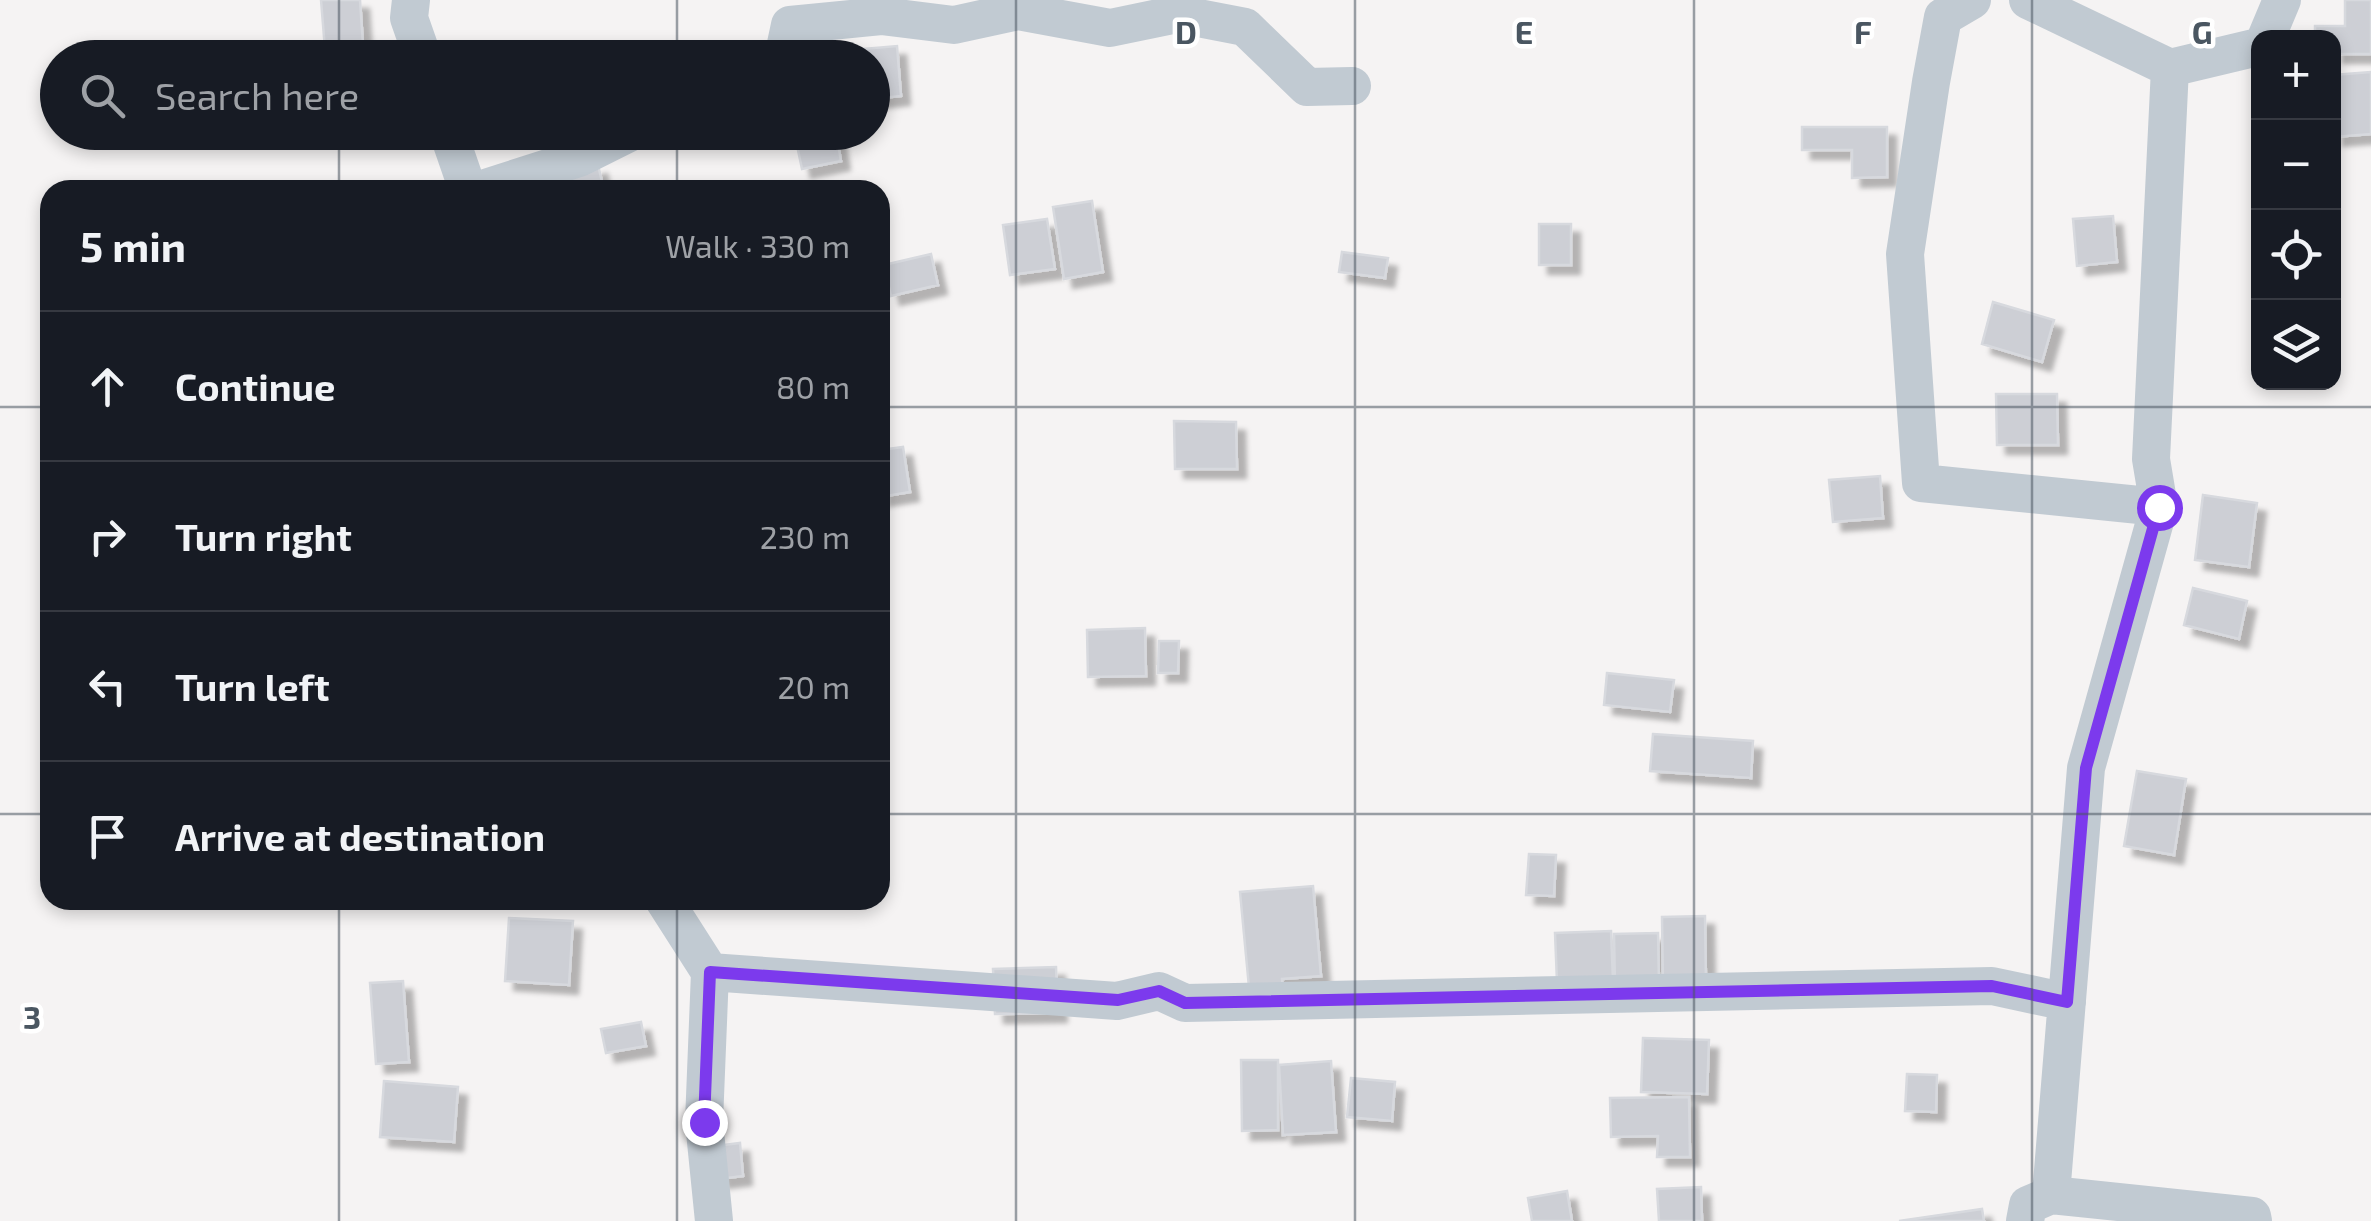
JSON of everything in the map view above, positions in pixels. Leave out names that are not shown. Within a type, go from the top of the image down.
[{"type":"street","points":[[411,0],[409,18],[417,40]]},
{"type":"street","points":[[1972,0],[1944,17],[1905,254],[1921,483],[2159,507]]},
{"type":"street","points":[[2028,0],[2170,68],[2251,49]]},
{"type":"street","points":[[2269,30],[2282,0]]},
{"type":"street","points":[[787,40],[790,25],[882,16],[954,24],[1018,12],[1110,28],[1178,14],[1245,27],[1307,87],[1352,86]]},
{"type":"street","points":[[2170,68],[2150,459],[2159,507],[2086,768],[2067,1002],[2038,1208],[2252,1216],[2253,1221]]},
{"type":"street","points":[[454,150],[465,180]]},
{"type":"street","points":[[511,180],[595,150]]},
{"type":"street","points":[[670,910],[710,972],[704,1122],[714,1221]]},
{"type":"street","points":[[710,972],[1118,1000],[1159,991],[1185,1003],[1992,986],[2067,1002]]},
{"type":"building","points":[[321,0],[360,0],[363,40],[324,40]]},
{"type":"building","points":[[2345,0],[2371,0],[2371,54],[2341,54],[2341,30],[2315,30],[2315,26],[2345,26]]},
{"type":"building","points":[[897,46],[901,96],[890,97],[890,47]]},
{"type":"building","points":[[2371,72],[2371,134],[2341,136],[2341,74]]},
{"type":"building","points":[[1802,127],[1887,127],[1887,177],[1852,178],[1852,150],[1802,150]]},
{"type":"building","points":[[798,150],[839,150],[841,161],[802,169]]},
{"type":"building","points":[[598,165],[602,180],[555,180]]},
{"type":"building","points":[[1092,201],[1103,272],[1064,279],[1053,207]]},
{"type":"building","points":[[2113,216],[2117,262],[2077,266],[2073,219]]},
{"type":"building","points":[[1047,219],[1055,269],[1010,275],[1003,225]]},
{"type":"building","points":[[1539,224],[1571,224],[1571,265],[1539,265]]},
{"type":"building","points":[[1342,252],[1388,258],[1385,278],[1339,272]]},
{"type":"building","points":[[931,254],[938,285],[891,296],[890,264]]},
{"type":"building","points":[[1993,302],[2054,320],[2042,362],[1982,344]]},
{"type":"building","points":[[1996,394],[2057,394],[2058,445],[1997,445]]},
{"type":"building","points":[[1174,421],[1236,422],[1237,469],[1175,469]]},
{"type":"building","points":[[903,447],[910,492],[890,495],[890,449]]},
{"type":"building","points":[[1880,476],[1883,518],[1833,522],[1829,480]]},
{"type":"building","points":[[2203,495],[2257,503],[2249,567],[2195,560]]},
{"type":"building","points":[[2193,588],[2247,601],[2239,639],[2184,625]]},
{"type":"building","points":[[1145,628],[1146,676],[1088,677],[1087,630]]},
{"type":"building","points":[[1159,641],[1179,641],[1178,673],[1158,673]]},
{"type":"building","points":[[1607,673],[1674,680],[1670,712],[1604,705]]},
{"type":"building","points":[[1653,734],[1753,741],[1751,778],[1650,771]]},
{"type":"building","points":[[2137,771],[2186,779],[2174,855],[2124,846]]},
{"type":"building","points":[[1529,854],[1556,855],[1554,896],[1526,895]]},
{"type":"building","points":[[1313,886],[1321,976],[1282,979],[1283,995],[1250,998],[1240,892]]},
{"type":"building","points":[[1705,916],[1706,984],[1663,985],[1662,917]]},
{"type":"building","points":[[509,918],[573,921],[569,985],[505,981]]},
{"type":"building","points":[[1611,931],[1613,980],[1557,982],[1555,933]]},
{"type":"building","points":[[1658,933],[1659,983],[1615,984],[1614,934]]},
{"type":"building","points":[[1056,967],[1058,1013],[995,1014],[993,969]]},
{"type":"building","points":[[403,981],[409,1062],[376,1064],[370,983]]},
{"type":"building","points":[[641,1022],[646,1046],[606,1053],[601,1029]]},
{"type":"building","points":[[1643,1038],[1709,1040],[1707,1094],[1641,1092]]},
{"type":"building","points":[[1241,1060],[1278,1060],[1278,1130],[1242,1131]]},
{"type":"building","points":[[1331,1061],[1336,1132],[1283,1135],[1279,1065]]},
{"type":"building","points":[[1907,1074],[1937,1075],[1936,1112],[1905,1111]]},
{"type":"building","points":[[1351,1078],[1395,1082],[1392,1121],[1347,1117]]},
{"type":"building","points":[[384,1081],[458,1087],[454,1142],[380,1137]]},
{"type":"building","points":[[1689,1097],[1690,1157],[1657,1157],[1658,1136],[1611,1137],[1610,1098]]},
{"type":"building","points":[[740,1143],[743,1176],[719,1179],[715,1146]]},
{"type":"building","points":[[1701,1187],[1702,1221],[1659,1221],[1657,1189]]},
{"type":"building","points":[[1567,1191],[1572,1221],[1532,1221],[1528,1198]]},
{"type":"building","points":[[1982,1209],[1984,1221],[1899,1221]]},
{"type":"route","points":[[704,1122],[710,972],[1118,1000],[1159,991],[1185,1003],[1992,986],[2067,1002],[2086,768],[2159,507]]}]
